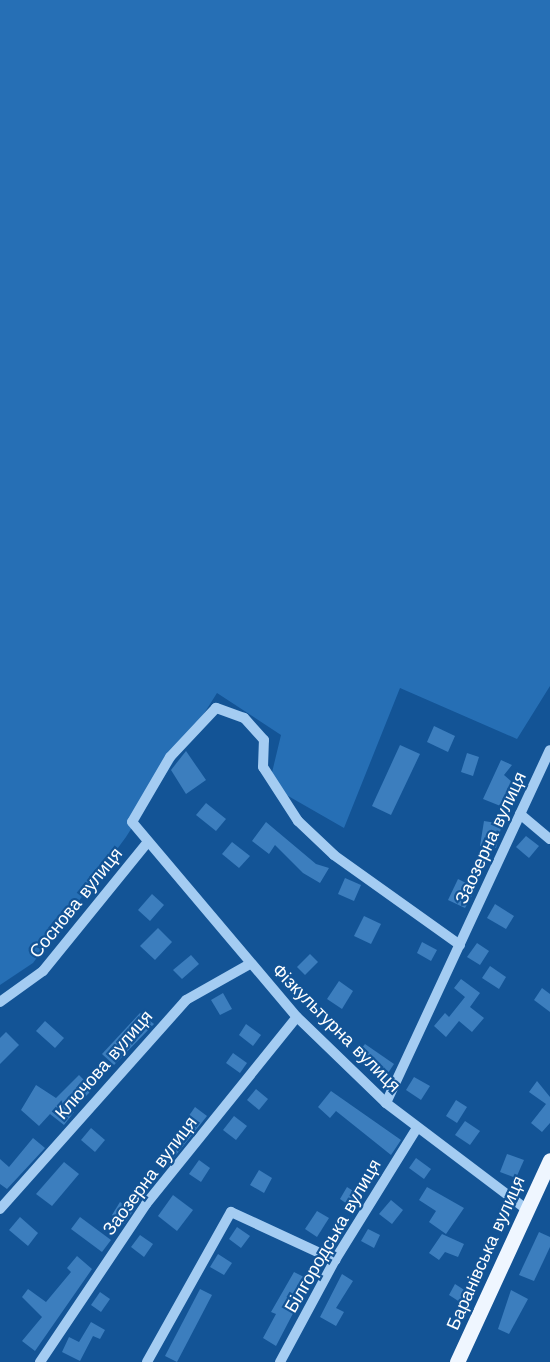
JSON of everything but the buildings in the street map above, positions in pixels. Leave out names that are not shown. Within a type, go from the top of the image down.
[{"type":"main road","name":"Баранівська вулиця","points":[[458,1362],[526,1209],[543,1189],[550,1160]]},
{"type":"street","name":"Фізкультурна вулиця","points":[[460,945],[334,855],[298,821],[263,767],[264,740],[244,718],[216,708],[170,757],[132,822],[147,843],[297,1017],[386,1103],[526,1209]]},
{"type":"street","name":"Заозерна вулиця","points":[[386,1103],[550,750]]},
{"type":"street","points":[[520,814],[550,839]]},
{"type":"street","name":"Соснова вулиця","points":[[0,1002],[43,971],[147,843]]},
{"type":"street","name":"Ключова вулиця","points":[[0,1209],[186,1000],[250,964]]},
{"type":"street","name":"Заозерна вулиця","points":[[40,1362],[146,1204],[297,1017]]},
{"type":"street","name":"Білгородська вулиця","points":[[280,1362],[335,1260],[417,1128]]},
{"type":"street","points":[[147,1362],[231,1212],[335,1260]]},
{"type":"shaded area","points":[[0,0],[550,0],[550,686],[517,739],[400,688],[344,828],[269,785],[281,735],[217,693],[126,837],[33,963],[0,985]]}]
